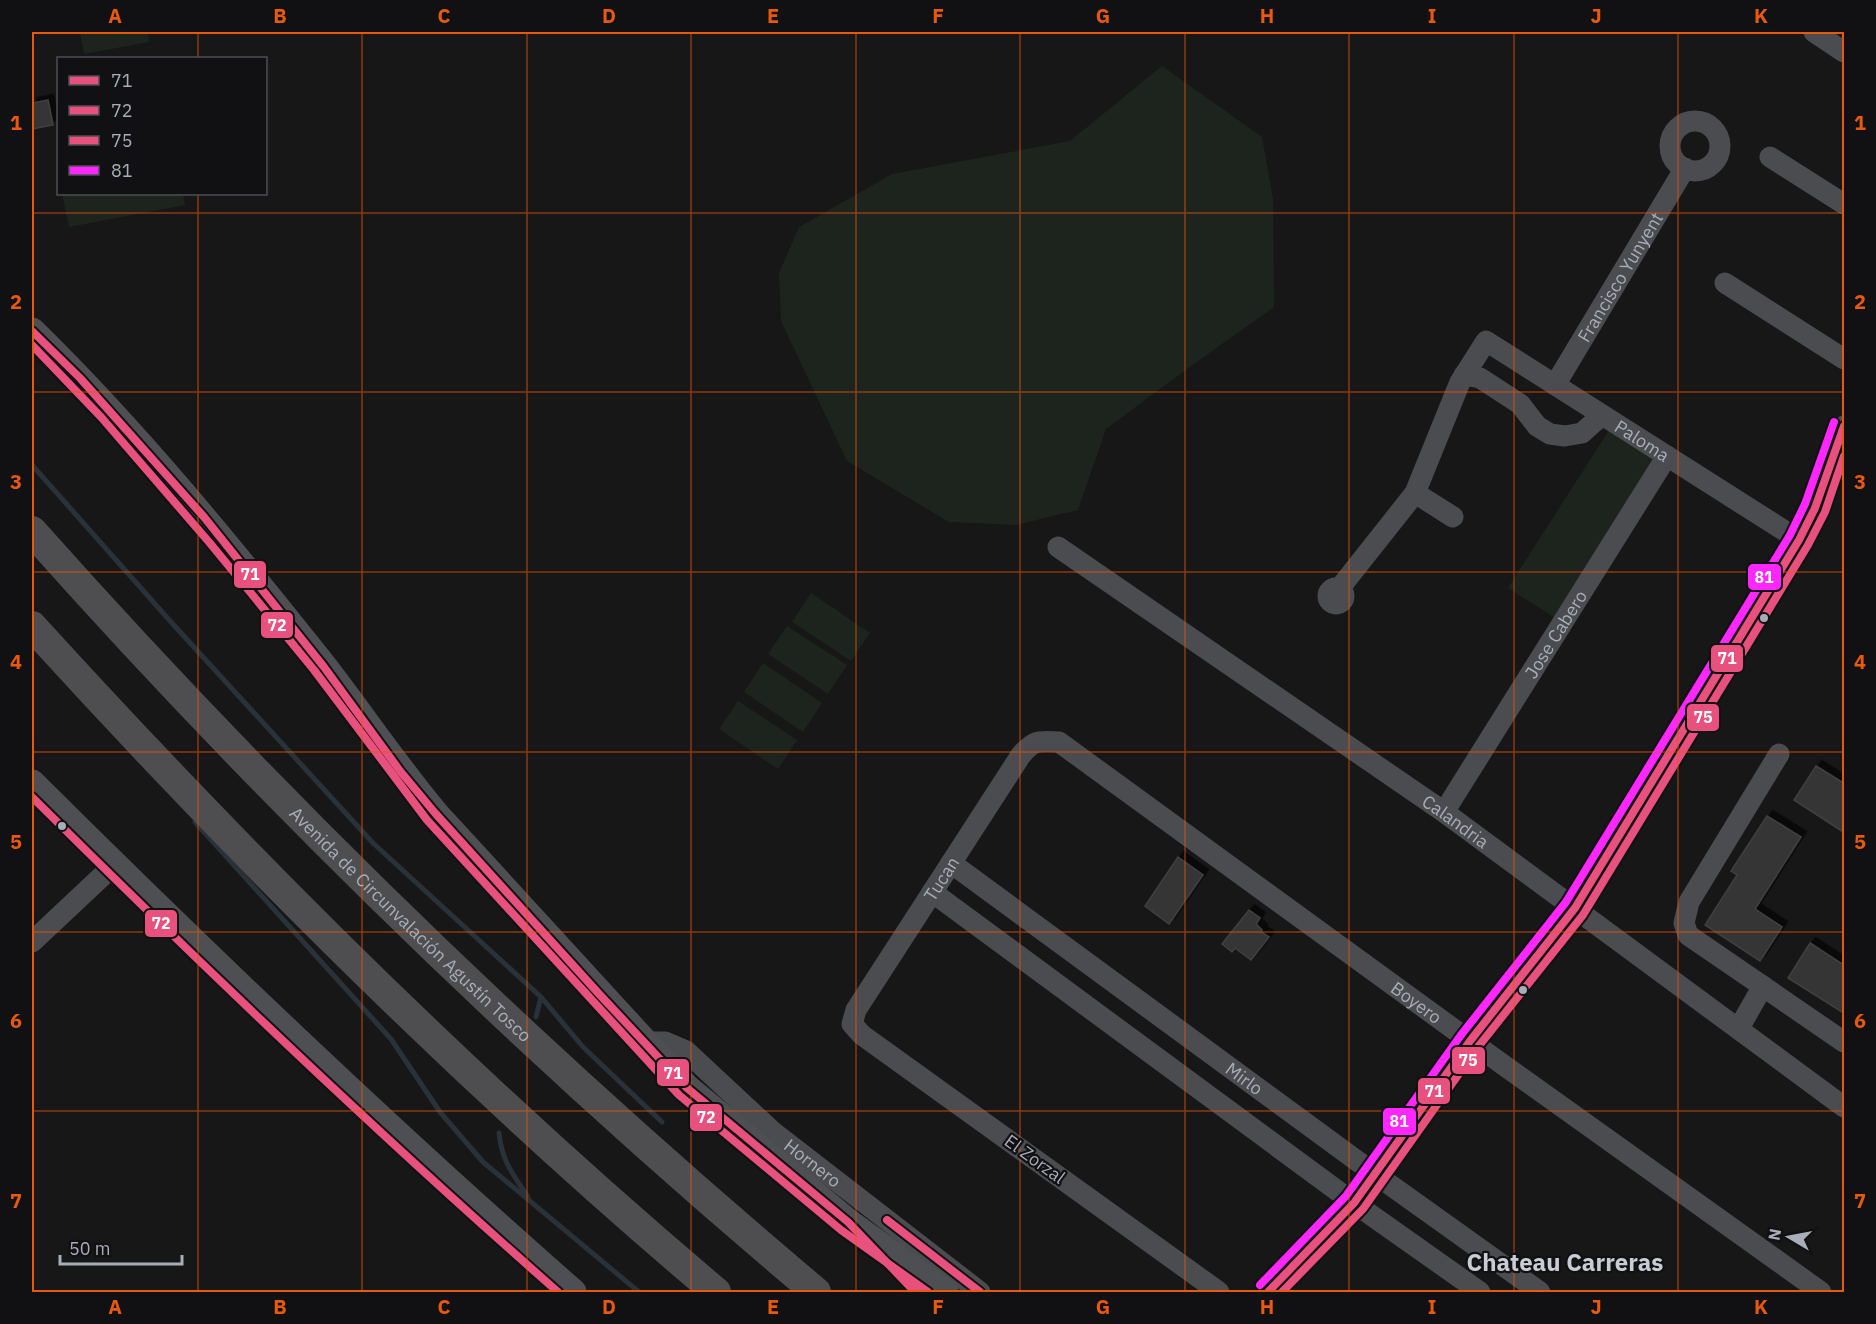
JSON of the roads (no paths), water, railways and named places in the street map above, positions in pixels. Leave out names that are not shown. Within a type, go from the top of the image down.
[{"type":"highway","name":"Avenida de Circunvalación Agustín Tosco","points":[[32,531],[229,744],[403,919],[490,1003],[662,1160],[816,1293]]},
{"type":"highway","points":[[32,626],[229,837],[355,962],[503,1102],[716,1293]]},
{"type":"main road","points":[[32,331],[80,378],[204,517],[324,667],[400,771],[435,813],[687,1088],[848,1222],[945,1293]]},
{"type":"main road","points":[[32,783],[114,865],[454,1187],[573,1293]]},
{"type":"main road","points":[[848,1222],[915,1293]]},
{"type":"street","points":[[1819,33],[1845,52]]},
{"type":"street","points":[[1770,157],[1845,204]]},
{"type":"street","name":"Francisco Yunyent","points":[[1555,385],[1685,168]]},
{"type":"street","points":[[1725,283],[1845,359]]},
{"type":"street","name":"Paloma","points":[[1464,375],[1486,341],[1799,540]]},
{"type":"street","points":[[1339,589],[1415,493],[1464,375],[1480,378],[1520,404],[1537,426],[1550,434],[1565,436],[1582,433],[1593,410]]},
{"type":"street","points":[[1268,1293],[1354,1203],[1470,1041],[1575,908],[1799,540],[1815,508],[1845,426]]},
{"type":"street","name":"Jose Cabero","points":[[1444,812],[1666,456]]},
{"type":"street","points":[[1415,493],[1453,517]]},
{"type":"street","name":"Calandria","points":[[1058,547],[1444,812],[1845,1107]]},
{"type":"street","name":"Tucan","points":[[852,1024],[856,1010],[1021,755],[1030,744],[1039,741]]},
{"type":"street","name":"Boyero","points":[[1039,741],[1059,742],[1821,1293]]},
{"type":"street","points":[[1779,754],[1689,902],[1683,923],[1688,935],[1845,1042]]},
{"type":"street","name":"Mirlo","points":[[951,863],[1540,1293]]},
{"type":"street","points":[[32,942],[114,865]]},
{"type":"street","name":"Mirlo","points":[[932,892],[1480,1293]]},
{"type":"street","points":[[1740,1028],[1763,986]]},
{"type":"street","name":"El Zorzal","points":[[852,1024],[862,1035],[1219,1293]]},
{"type":"street","name":"Hornero","points":[[644,1042],[665,1042],[686,1051],[772,1131],[980,1293]]},
{"type":"waterway","points":[[32,465],[171,622],[373,843],[541,997],[583,1047],[662,1122]]},
{"type":"waterway","points":[[195,822],[391,1039],[440,1112],[483,1162],[639,1292]]},
{"type":"waterway","points":[[536,1017],[541,997]]},
{"type":"waterway","points":[[499,1133],[506,1160],[528,1197]]},
{"type":"district","name":"Chateau Carreras","points":[[1565,1262]]}]
